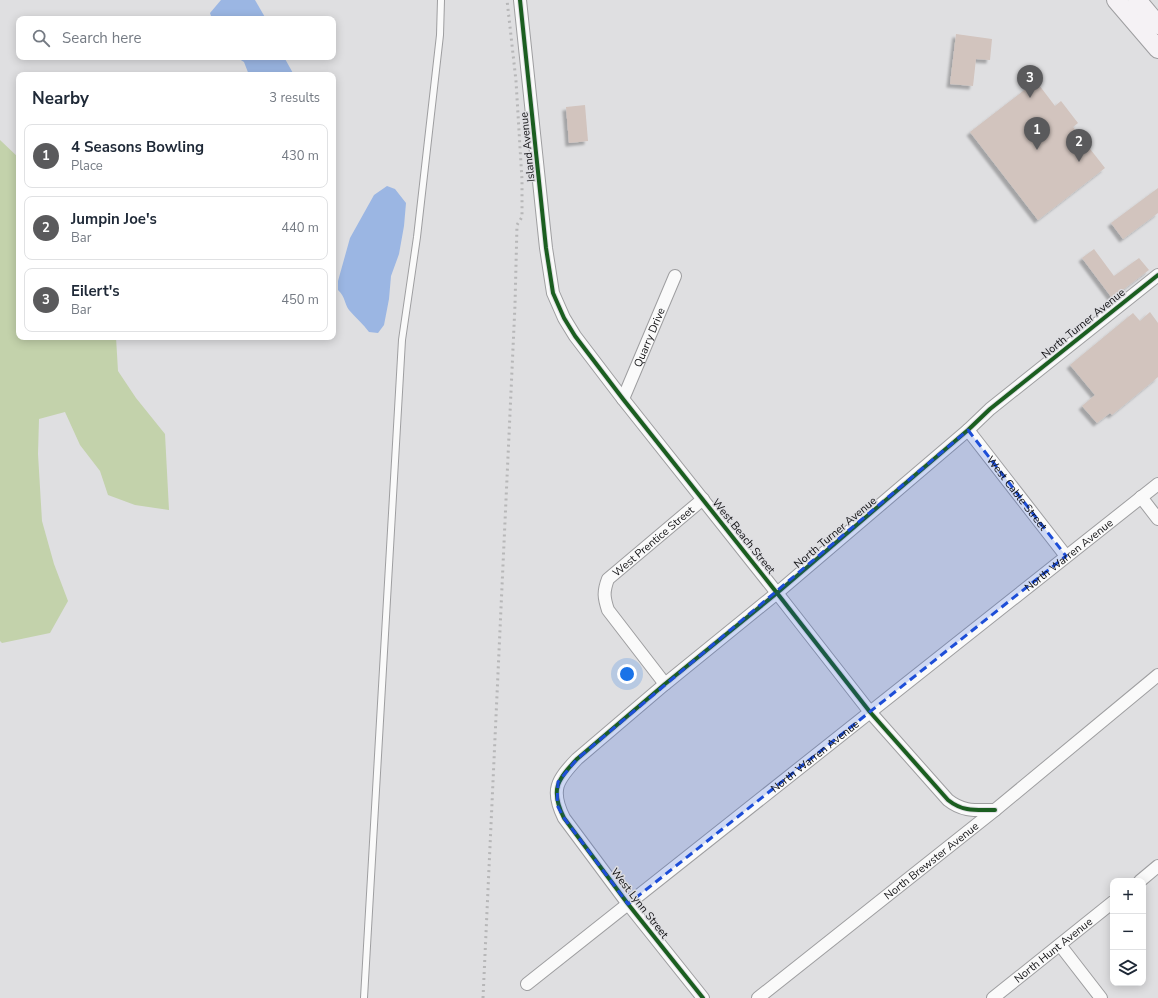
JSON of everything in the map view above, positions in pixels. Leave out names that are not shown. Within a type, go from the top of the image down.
[{"type":"main road","points":[[1116,0],[1158,49]]},
{"type":"main road","points":[[1137,0],[1158,25]]},
{"type":"street","name":"Island Avenue","points":[[520,0],[546,248],[553,293]]},
{"type":"street","name":"North Turner Avenue","points":[[564,818],[557,805],[556,792],[558,782],[577,758],[777,593],[968,430],[990,409],[1158,275]]},
{"type":"street","name":"Quarry Drive","points":[[623,399],[675,276]]},
{"type":"street","name":"West Beach Street","points":[[553,293],[564,318],[575,336],[870,712],[948,800],[957,807],[970,810],[995,810]]},
{"type":"street","name":"West Cable Street","points":[[968,430],[1066,556]]},
{"type":"street","name":"North Warren Avenue","points":[[527,984],[1158,484]]},
{"type":"street","points":[[1141,497],[1158,519]]},
{"type":"street","name":"West Prentice Street","points":[[665,684],[608,610],[604,598],[604,588],[608,579],[703,499]]},
{"type":"street","name":"North Brewster Avenue","points":[[758,998],[995,810],[1158,675]]},
{"type":"street","name":"West Lynn Street","points":[[564,818],[628,904],[704,998]]},
{"type":"street","points":[[1144,878],[1158,866]]},
{"type":"street","name":"North Hunt Avenue","points":[[993,998],[1110,904]]},
{"type":"street","points":[[1060,945],[1101,998]]},
{"type":"lane","points":[[364,998],[402,340],[417,237],[440,35],[441,0]]},
{"type":"highlighted area","points":[[968,430],[1066,556],[628,904],[564,818],[557,805],[558,782],[577,759]]},
{"type":"green space","points":[[0,140],[16,155],[16,340],[116,340],[118,371],[136,398],[165,434],[169,510],[135,505],[108,495],[100,471],[80,445],[65,412],[39,419],[38,454],[42,521],[54,564],[68,601],[50,633],[2,643],[0,641]]},
{"type":"water","points":[[221,0],[255,0],[264,16],[211,16],[210,13]]},
{"type":"water","points":[[241,60],[286,60],[292,72],[248,72],[244,62]]},
{"type":"water","points":[[387,186],[395,189],[406,203],[399,254],[391,276],[389,299],[384,325],[378,333],[369,332],[349,310],[338,290],[338,281],[350,238],[374,195]]},
{"type":"building","points":[[956,34],[992,39],[990,60],[976,59],[973,86],[950,84]]},
{"type":"building","points":[[1036,81],[1055,106],[1061,101],[1078,123],[1073,127],[1105,168],[1038,220],[970,132]]},
{"type":"building","points":[[585,105],[588,141],[569,143],[566,107]]},
{"type":"building","points":[[1158,188],[1158,213],[1123,239],[1111,223]]},
{"type":"building","points":[[1094,249],[1114,276],[1139,258],[1149,270],[1112,298],[1082,258]]},
{"type":"building","points":[[1150,312],[1158,323],[1158,377],[1112,415],[1110,413],[1097,423],[1082,406],[1095,395],[1070,365],[1133,313],[1140,321]]},
{"type":"railway","points":[[483,998],[515,305],[517,225],[522,217],[522,180],[516,81],[507,0]]},
{"type":"cycle path","points":[[520,0],[546,248],[553,293],[564,318],[575,336],[623,399],[870,712],[948,800],[959,807],[976,810],[995,810]]},
{"type":"cycle path","points":[[703,998],[628,904],[564,818],[557,800],[560,780],[577,759],[665,684],[777,593],[968,430],[990,409],[1158,275]]},
{"type":"place","name":"Eilert's","points":[[1030,98]]},
{"type":"place","name":"4 Seasons Bowling","points":[[1037,150]]},
{"type":"place","name":"Jumpin Joe's","points":[[1079,162]]}]
